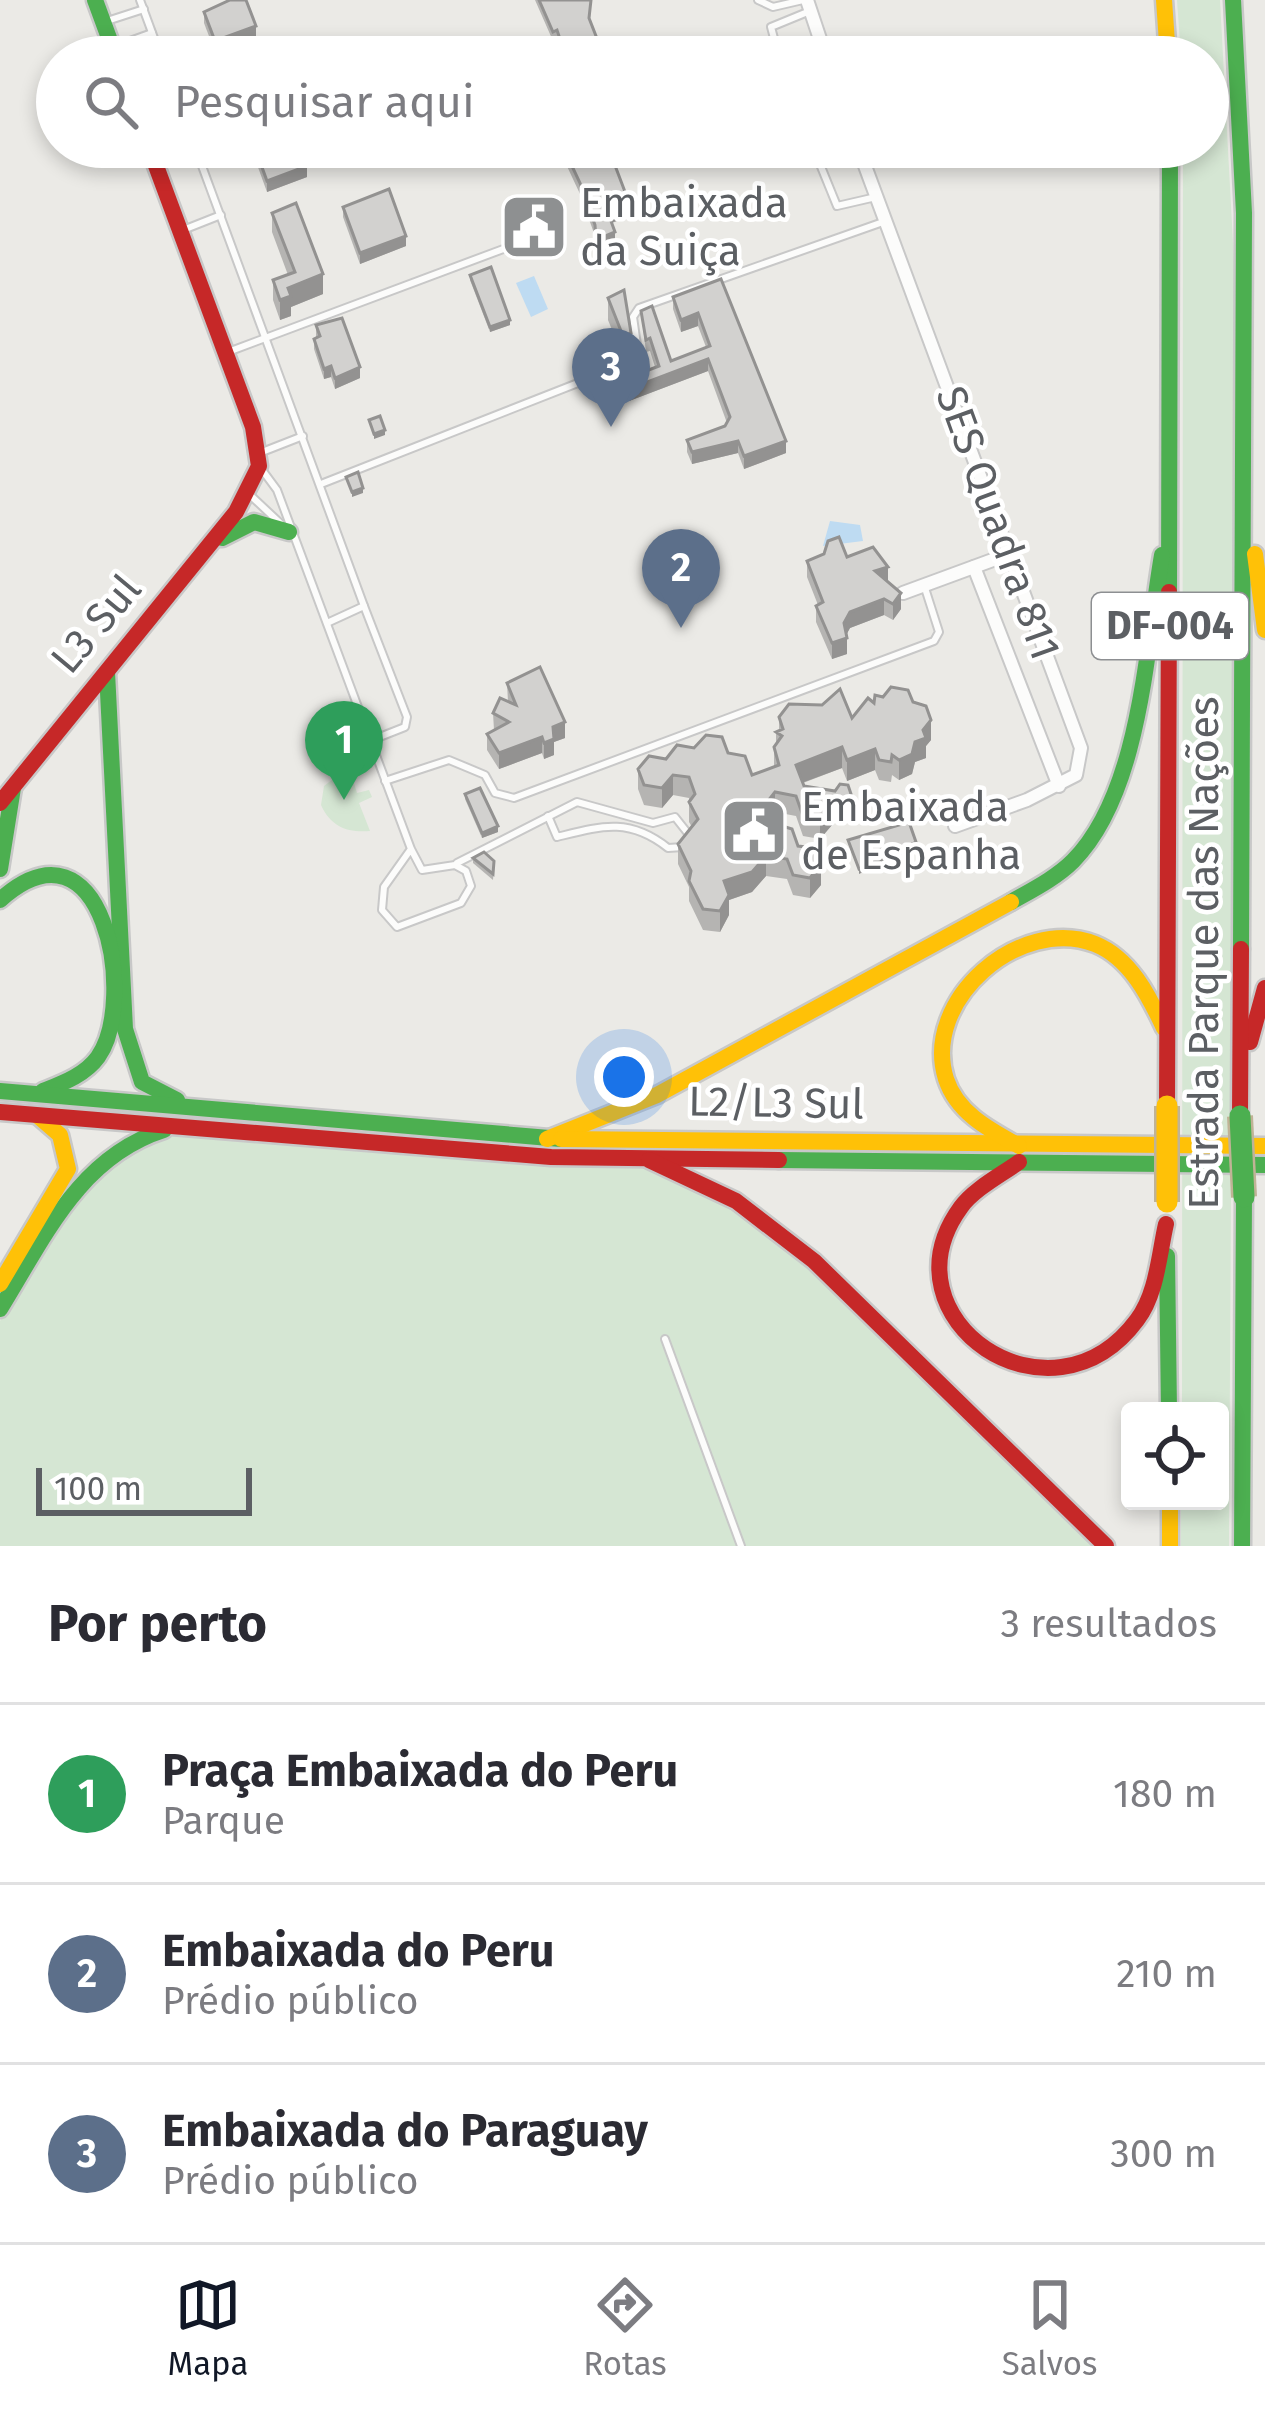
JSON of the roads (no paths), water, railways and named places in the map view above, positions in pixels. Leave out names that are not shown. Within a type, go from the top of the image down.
[{"type":"main road","points":[[95,0],[108,36]]},
{"type":"main road","points":[[1164,0],[1167,36]]},
{"type":"main road","name":"Estrada Parque das Nações","points":[[1236,8],[1244,213],[1245,472],[1241,1546]]},
{"type":"main road","points":[[157,168],[260,460]]},
{"type":"main road","name":"Estrada Parque das Nações","points":[[1169,1402],[1170,168]]},
{"type":"main road","name":"L3 Sul","points":[[7,795],[216,541],[248,493],[260,460]]},
{"type":"main road","points":[[1245,472],[1265,631]]},
{"type":"main road","points":[[548,1139],[657,1095],[820,1009],[1046,882],[1074,860],[1107,814],[1123,775],[1171,520]]},
{"type":"main road","points":[[216,541],[254,523],[292,536]]},
{"type":"main road","points":[[107,672],[125,1029],[142,1082],[200,1108]]},
{"type":"main road","points":[[0,869],[7,795]]},
{"type":"main road","points":[[0,900],[22,884],[69,879],[86,886],[104,917],[110,1030],[106,1046],[89,1070],[38,1104],[60,1136],[68,1168],[0,1284]]},
{"type":"main road","points":[[1166,1213],[1146,1302],[1115,1347],[1066,1369],[1007,1364],[978,1349],[958,1329],[944,1300],[939,1266],[944,1234],[961,1201],[1019,1154],[958,1100],[943,1053],[950,1014],[961,995],[999,955],[1052,937],[1093,945],[1130,969],[1168,1035]]},
{"type":"main road","points":[[1240,1108],[1265,988]]},
{"type":"main road","name":"L2/L3 Sul","points":[[0,1090],[38,1104],[187,1127],[649,1160],[1265,1146]]},
{"type":"main road","name":"L2/L3 Sul","points":[[0,1112],[38,1104],[200,1108],[548,1139],[1265,1165]]},
{"type":"main road","points":[[0,1309],[99,1163],[147,1133],[187,1127]]},
{"type":"main road","points":[[649,1160],[716,1187],[758,1218],[857,1304],[1106,1546]]},
{"type":"main road","points":[[1243,1312],[1265,1337]]},
{"type":"main road","points":[[1170,1510],[1170,1546]]},
{"type":"street","points":[[807,4],[818,36]]},
{"type":"street","name":"SES Quadra 811","points":[[866,168],[1082,748],[1076,776],[1059,786]]},
{"type":"street","points":[[903,593],[1009,554]]},
{"type":"street","points":[[955,826],[1059,786],[974,567]]},
{"type":"lane","points":[[758,0],[773,8],[807,4]]},
{"type":"lane","points":[[773,36],[771,27],[807,4]]},
{"type":"lane","points":[[104,23],[142,5],[153,36]]},
{"type":"lane","points":[[146,36],[152,33]]},
{"type":"lane","points":[[203,168],[407,717],[405,727],[370,740]]},
{"type":"lane","points":[[821,168],[837,206],[876,197]]},
{"type":"lane","points":[[180,232],[221,215]]},
{"type":"lane","points":[[321,484],[639,359],[633,317],[639,308],[885,221]]},
{"type":"lane","points":[[225,354],[554,230]]},
{"type":"lane","points":[[303,436],[260,460],[277,490],[422,870],[455,865],[548,816],[577,802],[653,823],[675,817],[691,836],[679,850],[649,833],[615,824],[556,837],[548,816]]},
{"type":"lane","points":[[248,493],[292,536]]},
{"type":"lane","points":[[385,781],[449,760],[485,775],[495,793],[514,798],[934,641],[939,632],[924,585]]},
{"type":"lane","points":[[327,624],[364,606]]},
{"type":"lane","points":[[612,811],[615,824]]},
{"type":"lane","points":[[649,833],[653,823]]},
{"type":"lane","points":[[411,849],[384,887],[382,910],[392,925],[402,927],[461,903],[471,886],[466,871],[455,865]]},
{"type":"lane","points":[[665,1339],[741,1546]]},
{"type":"water","points":[[534,276],[548,309],[531,317],[516,283]]},
{"type":"water","points":[[830,521],[860,525],[863,541],[823,546]]},
{"type":"place","name":"Embaixada da Suiça","points":[[534,227]]},
{"type":"place","name":"Embaixada do Paraguay","points":[[611,427]]},
{"type":"place","name":"Embaixada do Peru","points":[[681,628]]},
{"type":"place","name":"Praça Embaixada do Peru","points":[[344,800]]},
{"type":"place","name":"Embaixada de Espanha","points":[[754,831]]}]
